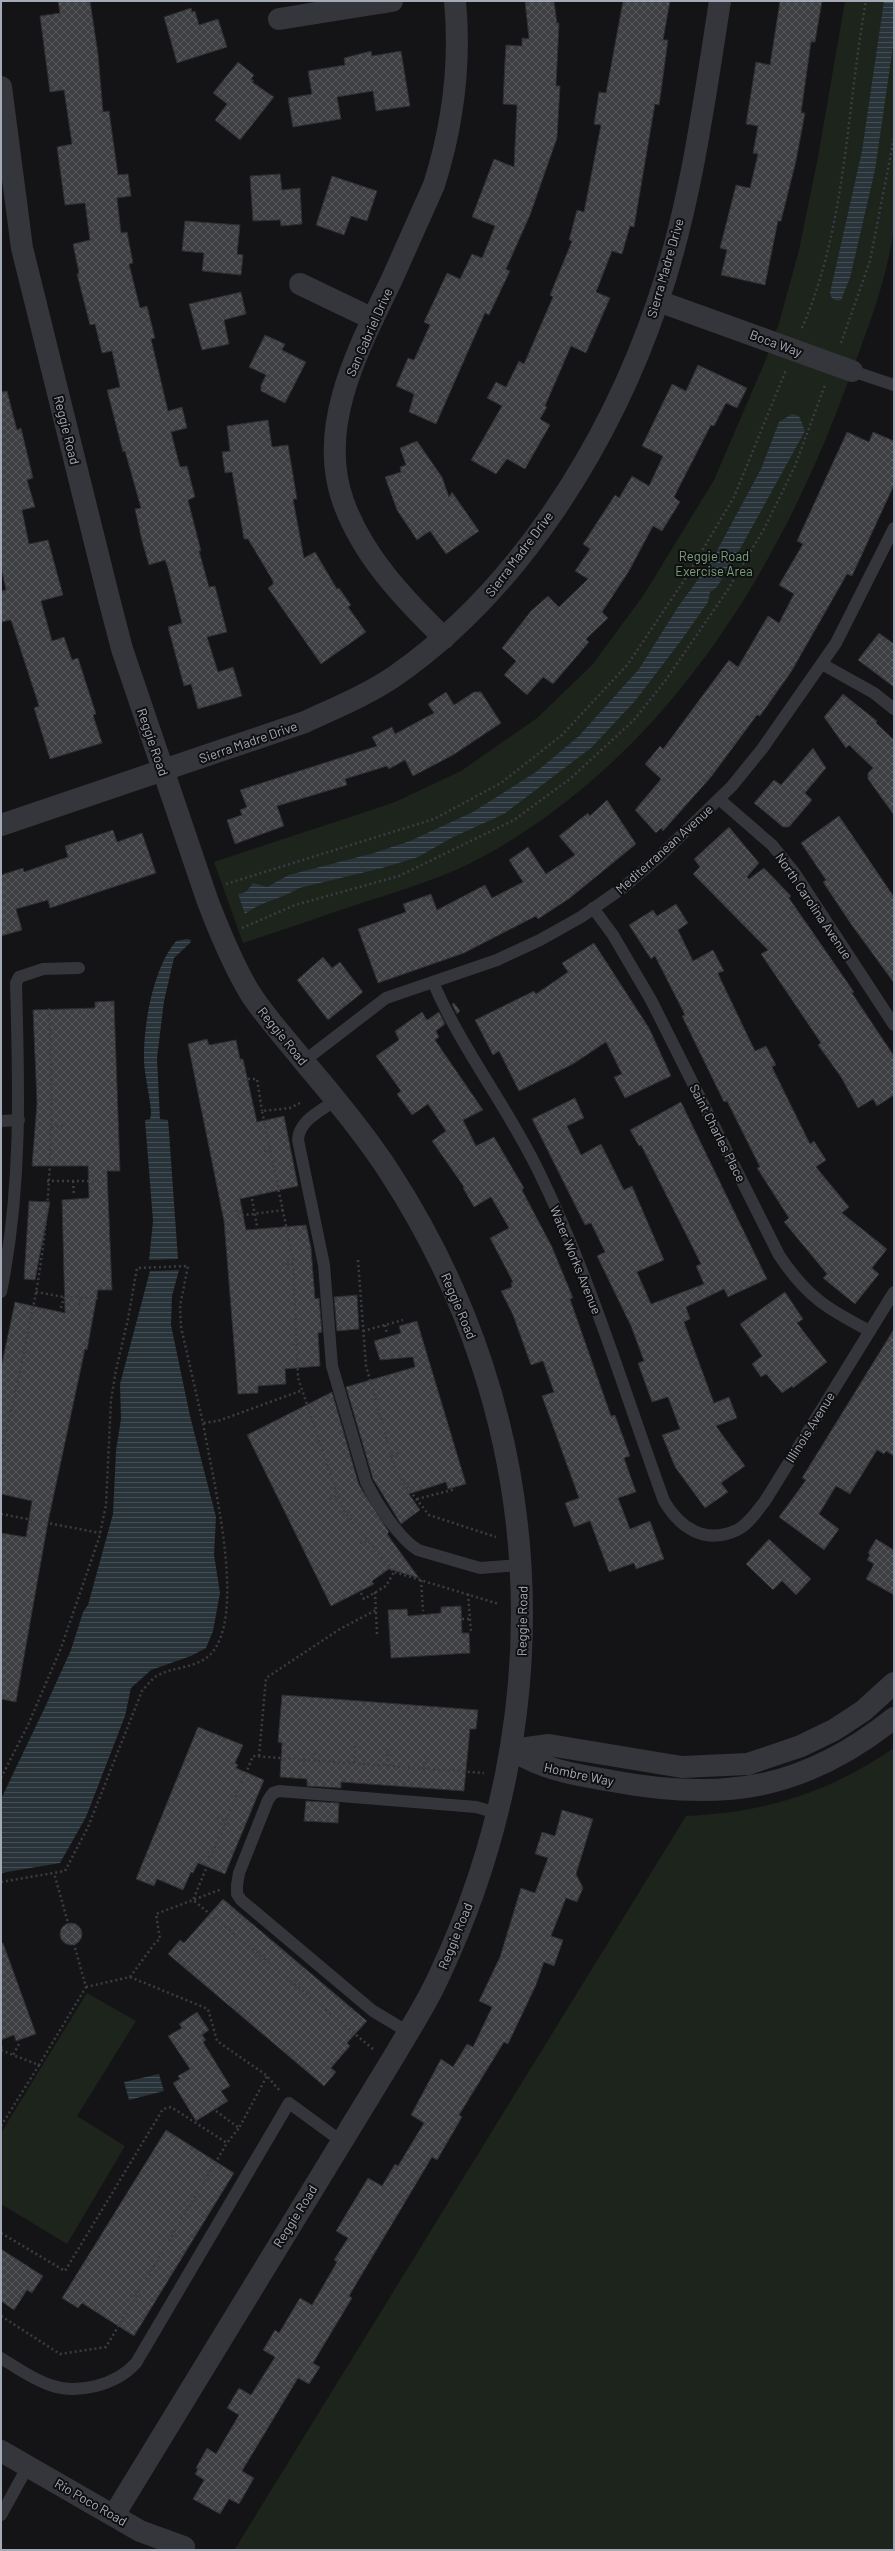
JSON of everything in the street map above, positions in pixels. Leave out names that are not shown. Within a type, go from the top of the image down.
[{"type":"street","points":[[279,19],[392,1]]},
{"type":"street","name":"San Gabriel Drive","points":[[444,638],[417,612],[367,551],[352,524],[342,499],[337,469],[335,440],[339,410],[349,376],[373,318],[434,185],[444,152],[458,66],[455,1]]},
{"type":"street","name":"Sierra Madre Drive","points":[[1,825],[305,722],[347,703],[393,677],[444,638],[496,587],[554,509],[606,421],[628,376],[658,301],[691,173],[720,1]]},
{"type":"street","name":"Reggie Road","points":[[1,87],[22,248],[122,650],[208,902],[235,966],[251,995],[336,1100],[390,1174],[446,1275],[472,1334],[489,1383],[503,1434],[513,1489],[521,1565],[523,1644],[512,1750],[497,1813],[459,1931],[439,1977],[408,2032],[114,2515]]},
{"type":"street","points":[[300,284],[373,318]]},
{"type":"street","name":"Boca Way","points":[[658,301],[852,371]]},
{"type":"street","name":"Hombre Way","points":[[512,1750],[549,1745],[682,1767],[748,1764],[801,1746],[834,1730],[863,1711],[894,1683]]},
{"type":"street","name":"Hombre Way","points":[[512,1750],[535,1764],[552,1770],[634,1786],[704,1792],[735,1790],[800,1774],[834,1759],[867,1739],[894,1718]]},
{"type":"street","name":"Rio Poco Road","points":[[1,2451],[140,2531],[186,2548]]},
{"type":"lane","name":"Boca Way","points":[[852,371],[894,385]]},
{"type":"lane","name":"Mediterranean Avenue","points":[[304,1061],[386,998],[497,960],[540,940],[593,908],[624,887],[660,856],[719,799],[762,749],[836,644],[894,528]]},
{"type":"lane","points":[[822,664],[874,693],[894,709]]},
{"type":"lane","name":"North Carolina Avenue","points":[[719,799],[772,845],[794,872],[894,1025]]},
{"type":"lane","name":"Saint Charles Place","points":[[593,908],[613,935],[651,1000],[783,1261],[796,1280],[813,1298],[840,1316],[870,1331]]},
{"type":"lane","points":[[1,1292],[13,1220],[18,1177],[19,1120],[16,983],[19,977],[43,968],[79,968]]},
{"type":"lane","name":"Water Works Avenue","points":[[433,982],[442,1004],[512,1120],[558,1214],[589,1290],[664,1501],[673,1517],[684,1526],[706,1535]]},
{"type":"lane","points":[[336,1100],[303,1124],[298,1130],[298,1140],[324,1265],[332,1366],[366,1482],[373,1497],[408,1545],[418,1550],[480,1568],[521,1565]]},
{"type":"lane","points":[[1,1121],[19,1120]]},
{"type":"lane","name":"Illinois Avenue","points":[[706,1535],[721,1534],[738,1530],[751,1519],[765,1501],[894,1292]]},
{"type":"lane","points":[[408,2032],[373,2012],[241,1900],[237,1894],[237,1883],[268,1800],[272,1793],[279,1791],[476,1807],[497,1813]]},
{"type":"lane","points":[[1,2358],[35,2379],[51,2386],[64,2388],[101,2384],[116,2380],[127,2373],[136,2363],[289,2102],[341,2141]]},
{"type":"lane","points":[[1,2514],[28,2466]]},
{"type":"path","points":[[802,328],[816,291],[842,185],[866,1]]},
{"type":"path","points":[[841,342],[870,261],[894,138]]},
{"type":"path","points":[[226,884],[434,818],[501,783],[562,736],[628,664],[687,576],[734,498],[786,370]]},
{"type":"path","points":[[242,928],[295,905],[400,876],[514,820],[571,778],[634,720],[665,681],[728,591],[764,529],[795,466],[825,385]]},
{"type":"path","points":[[1,1456],[36,1292],[48,1181],[51,1127],[52,1101],[50,1008]]},
{"type":"path","points":[[248,1079],[257,1078],[262,1111]]},
{"type":"path","points":[[51,1127],[65,1125]]},
{"type":"path","points":[[264,1151],[270,1150]]},
{"type":"path","points":[[48,1181],[106,1181]]},
{"type":"path","points":[[73,1181],[74,1196]]},
{"type":"path","points":[[252,1199],[257,1226]]},
{"type":"path","points":[[236,1210],[238,1221]]},
{"type":"path","points":[[238,1216],[283,1210]]},
{"type":"path","points":[[358,1260],[366,1366],[396,1473],[429,1514],[496,1537]]},
{"type":"path","points":[[282,1265],[293,1264]]},
{"type":"path","points":[[1,1778],[28,1725],[61,1648],[100,1532],[106,1505],[111,1400],[137,1268],[188,1266],[180,1306],[181,1326],[203,1423],[212,1478],[221,1516],[226,1569],[224,1622],[216,1648],[199,1663],[155,1677],[142,1691],[88,1827],[65,1871],[1,1882]]},
{"type":"path","points":[[79,1305],[80,1288]]},
{"type":"path","points":[[36,1292],[64,1297],[97,1298],[96,1293]]},
{"type":"path","points":[[61,1308],[64,1297]]},
{"type":"path","points":[[363,1332],[403,1320]]},
{"type":"path","points":[[385,1325],[387,1334]]},
{"type":"path","points":[[370,1382],[380,1380]]},
{"type":"path","points":[[203,1423],[218,1421],[303,1390]]},
{"type":"path","points":[[312,1445],[321,1441]]},
{"type":"path","points":[[391,1455],[399,1454]]},
{"type":"path","points":[[417,1499],[456,1489]]},
{"type":"path","points":[[330,1499],[338,1496]]},
{"type":"path","points":[[1,1514],[100,1532]]},
{"type":"path","points":[[360,1543],[368,1540]]},
{"type":"path","points":[[360,1593],[364,1599],[386,1586],[394,1572]]},
{"type":"path","points":[[421,1580],[422,1611]]},
{"type":"path","points":[[375,1592],[377,1634]]},
{"type":"path","points":[[468,1594],[471,1632]]},
{"type":"path","points":[[259,1756],[266,1678],[340,1629],[376,1610]]},
{"type":"path","points":[[462,1619],[470,1619]]},
{"type":"path","points":[[354,1763],[355,1744]]},
{"type":"path","points":[[387,1766],[388,1748]]},
{"type":"path","points":[[315,1760],[316,1750]]},
{"type":"path","points":[[426,1758],[426,1769]]},
{"type":"path","points":[[212,1816],[226,1821]]},
{"type":"path","points":[[203,1855],[210,1858]]},
{"type":"path","points":[[54,1872],[86,1987]]},
{"type":"path","points":[[130,1977],[155,1943],[160,1939],[156,1914],[237,1883]]},
{"type":"path","points":[[193,1900],[373,2049]]},
{"type":"path","points":[[1,2126],[86,1987],[130,1977],[208,2009],[217,2041],[267,2076],[289,2102]]},
{"type":"path","points":[[14,2055],[19,2044]]},
{"type":"path","points":[[1,2048],[39,2065]]},
{"type":"path","points":[[1,2316],[60,2354],[106,2347],[227,2143],[239,2128],[267,2076]]},
{"type":"path","points":[[1,2233],[65,2271],[163,2109],[171,2107],[227,2143]]},
{"type":"path","points":[[216,2111],[239,2128]]},
{"type":"green space","name":"Reggie Road Exercise Area","points":[[845,1],[894,1],[894,228],[891,247],[876,305],[821,450],[789,520],[752,587],[710,651],[662,710],[609,765],[551,813],[486,855],[458,869],[413,886],[243,943],[214,862],[395,802],[461,771],[537,718],[592,665],[643,596],[714,480],[766,359],[779,323],[799,250],[818,157]]},
{"type":"green space","points":[[894,1748],[894,2550],[235,2549],[686,1816],[742,1810],[769,1805],[795,1797],[821,1788],[845,1777]]},
{"type":"green space","points":[[87,1993],[136,2021],[77,2116],[125,2146],[67,2244],[1,2204],[1,2133]]},
{"type":"shaded area","points":[[884,1],[894,1],[894,39],[875,170],[850,278],[841,300],[835,300],[832,298],[830,293],[862,151]]},
{"type":"shaded area","points":[[792,414],[799,416],[805,431],[740,549],[717,587],[710,592],[708,602],[680,642],[635,701],[592,747],[504,814],[453,837],[418,857],[382,868],[299,888],[258,906],[245,914],[238,894],[246,892],[253,883],[267,887],[289,875],[374,853],[410,841],[473,812],[536,772],[579,736],[639,669],[678,607],[712,560],[761,469],[779,422]]},
{"type":"shaded area","points":[[187,939],[191,940],[190,943],[174,958],[164,1001],[157,1058],[160,1119],[168,1120],[178,1259],[149,1260],[153,1221],[145,1120],[150,1119],[151,1113],[144,1061],[145,1031],[151,998],[161,966],[168,952],[176,941]]},
{"type":"shaded area","points":[[179,1270],[172,1296],[171,1325],[190,1416],[216,1517],[214,1555],[220,1593],[213,1631],[206,1648],[191,1656],[151,1670],[131,1688],[125,1716],[86,1817],[60,1863],[1,1873],[1,1799],[71,1650],[83,1612],[88,1605],[113,1514],[116,1450],[121,1419],[120,1384],[150,1271]]},
{"type":"shaded area","points":[[159,2074],[164,2091],[129,2100],[124,2082]]},
{"type":"building","points":[[58,1],[90,1],[98,54],[103,112],[109,111],[118,175],[128,174],[131,196],[117,198],[121,233],[127,232],[133,263],[129,264],[140,308],[147,306],[155,338],[151,339],[168,411],[182,407],[187,428],[171,432],[180,467],[187,466],[195,497],[188,500],[201,551],[199,551],[209,587],[215,586],[227,632],[207,637],[218,672],[233,667],[242,696],[198,709],[191,684],[184,686],[168,627],[182,623],[168,568],[165,560],[149,565],[142,541],[135,509],[141,508],[125,451],[123,452],[107,390],[120,387],[112,351],[102,353],[95,324],[90,325],[77,274],[79,273],[73,244],[90,240],[85,203],[65,205],[57,147],[72,144],[64,90],[50,92],[40,16],[60,13]]},
{"type":"building","points":[[525,1],[554,1],[557,23],[559,23],[556,86],[560,86],[557,138],[530,215],[506,269],[510,271],[489,315],[485,313],[436,424],[409,412],[414,394],[396,386],[408,358],[414,360],[430,325],[424,322],[447,273],[460,279],[472,254],[482,258],[495,226],[472,217],[494,159],[514,167],[517,105],[503,104],[506,45],[522,46],[522,38],[529,39]]},
{"type":"building","points":[[623,1],[670,1],[663,40],[668,40],[659,105],[655,104],[634,227],[630,226],[622,254],[612,251],[596,292],[610,298],[586,353],[571,346],[545,406],[547,407],[540,419],[550,425],[525,469],[507,459],[496,474],[471,460],[502,406],[487,398],[496,382],[506,387],[519,361],[524,364],[553,297],[550,295],[572,241],[569,240],[577,210],[584,212],[601,125],[594,124],[599,92],[606,93]]},
{"type":"building","points":[[780,1],[822,1],[815,42],[811,42],[801,113],[805,113],[796,161],[781,221],[778,221],[765,285],[721,275],[727,250],[720,248],[736,185],[750,188],[758,154],[753,153],[758,126],[746,124],[756,62],[770,65]]},
{"type":"building","points":[[191,8],[192,12],[195,11],[199,25],[218,19],[227,47],[177,63],[164,17]]},
{"type":"building","points":[[371,51],[372,56],[401,51],[410,106],[376,111],[373,91],[337,97],[341,119],[293,127],[288,98],[312,94],[308,71],[345,65],[344,58]]},
{"type":"building","points":[[238,62],[254,75],[251,79],[254,81],[252,82],[274,97],[240,140],[215,120],[227,104],[213,93]]},
{"type":"building","points":[[280,174],[282,190],[300,188],[302,224],[281,226],[280,220],[253,221],[250,176]]},
{"type":"building","points":[[332,176],[377,191],[367,221],[351,216],[344,235],[316,225]]},
{"type":"building","points":[[185,221],[240,225],[237,254],[243,255],[241,275],[202,271],[204,253],[182,251]]},
{"type":"building","points":[[241,292],[246,314],[224,320],[229,344],[202,350],[189,304]]},
{"type":"building","points":[[265,335],[285,344],[282,350],[306,362],[285,403],[261,391],[261,385],[266,375],[249,367]]},
{"type":"building","points":[[698,365],[747,388],[737,408],[726,403],[714,426],[711,425],[674,497],[680,502],[662,531],[653,526],[629,571],[602,612],[608,618],[586,639],[589,642],[553,684],[543,677],[527,695],[504,675],[516,661],[502,648],[531,611],[548,596],[559,607],[588,579],[575,571],[590,549],[583,544],[615,495],[619,498],[632,476],[649,486],[663,456],[642,446],[672,384],[686,391]]},
{"type":"building","points":[[7,391],[17,430],[21,428],[33,478],[27,480],[35,507],[22,510],[29,544],[48,540],[63,595],[41,601],[52,641],[64,637],[72,660],[78,658],[96,714],[93,715],[102,743],[50,759],[34,708],[39,706],[11,620],[1,622],[1,591],[6,590],[1,567],[1,392]]},
{"type":"building","points":[[268,420],[272,447],[288,445],[297,499],[293,499],[304,558],[315,552],[337,589],[339,588],[351,605],[348,607],[366,632],[321,664],[268,588],[273,584],[273,581],[248,539],[244,539],[232,472],[225,473],[222,452],[230,451],[227,426]]},
{"type":"building","points":[[847,432],[869,442],[873,432],[894,441],[894,485],[852,576],[847,574],[791,672],[760,716],[757,715],[711,777],[663,831],[661,828],[656,833],[635,810],[661,779],[645,764],[660,746],[663,749],[729,660],[738,667],[768,616],[779,623],[794,594],[779,585],[803,544],[797,541]]},
{"type":"building","points":[[417,441],[442,477],[449,497],[452,492],[479,531],[446,554],[430,531],[417,540],[397,510],[385,477],[401,472],[400,467],[406,465],[400,448]]},
{"type":"building","points":[[879,633],[894,644],[894,687],[858,660]]},
{"type":"building","points":[[446,692],[454,705],[474,692],[481,692],[501,723],[453,755],[413,776],[405,760],[389,769],[387,766],[345,779],[347,785],[277,806],[284,826],[235,844],[227,820],[242,815],[240,810],[247,807],[240,790],[377,746],[372,737],[392,727],[395,734],[434,713],[428,704]]},
{"type":"building","points":[[843,694],[877,721],[876,723],[894,740],[894,815],[868,779],[868,773],[873,768],[849,745],[846,748],[824,717]]},
{"type":"building","points":[[813,748],[826,768],[805,793],[812,800],[789,827],[783,827],[754,803],[774,780],[781,785]]},
{"type":"building","points":[[607,800],[636,844],[570,898],[538,919],[536,916],[464,953],[378,983],[358,929],[406,912],[403,904],[431,894],[437,910],[485,885],[492,898],[523,882],[509,860],[528,847],[546,874],[575,855],[559,836],[588,813],[590,816]]},
{"type":"building","points":[[839,816],[894,897],[894,983],[851,924],[823,882],[826,880],[801,843]]},
{"type":"building","points":[[729,827],[759,863],[747,877],[749,879],[764,868],[791,896],[789,898],[854,992],[852,993],[894,1056],[894,1095],[877,1106],[873,1099],[858,1108],[841,1077],[818,1045],[821,1043],[761,954],[768,950],[693,874],[700,867],[694,859]]},
{"type":"building","points":[[113,830],[117,842],[142,833],[156,873],[50,908],[48,900],[16,909],[22,930],[1,936],[1,875],[23,868],[24,872],[68,857],[65,846]]},
{"type":"building","points":[[676,904],[688,923],[678,930],[693,961],[713,950],[724,971],[718,973],[720,978],[755,1051],[766,1046],[776,1065],[772,1067],[810,1144],[814,1141],[826,1160],[816,1167],[849,1207],[842,1213],[887,1249],[872,1268],[879,1274],[855,1304],[823,1278],[827,1274],[784,1222],[789,1218],[757,1168],[760,1167],[727,1101],[724,1102],[682,1016],[685,1015],[655,956],[651,959],[629,925],[653,910],[657,916]]},
{"type":"building","points":[[594,943],[649,1028],[671,1076],[625,1098],[614,1077],[622,1074],[606,1042],[573,1064],[519,1091],[499,1051],[493,1055],[475,1020],[534,991],[536,994],[568,972],[562,963]]},
{"type":"building","points":[[323,957],[332,968],[340,962],[363,992],[328,1020],[297,980]]},
{"type":"building","points":[[114,1001],[120,1171],[107,1171],[112,1290],[98,1290],[87,1350],[85,1349],[48,1522],[16,1702],[1,1699],[1,1533],[26,1537],[32,1501],[1,1494],[1,1368],[15,1302],[65,1313],[62,1200],[89,1198],[88,1166],[32,1166],[37,1103],[33,1010],[95,1008],[95,1002]]},
{"type":"building","points":[[454,1003],[460,1011],[457,1014],[452,1004]]},
{"type":"building","points":[[422,1012],[427,1020],[439,1012],[445,1024],[436,1031],[439,1037],[435,1040],[483,1110],[463,1120],[476,1146],[494,1137],[524,1188],[522,1190],[552,1247],[573,1298],[570,1299],[611,1416],[615,1415],[630,1456],[624,1458],[636,1492],[618,1498],[630,1529],[650,1521],[664,1559],[636,1569],[634,1563],[609,1572],[590,1521],[574,1527],[565,1503],[579,1498],[542,1396],[554,1392],[543,1361],[531,1365],[513,1315],[501,1291],[512,1287],[511,1283],[513,1282],[490,1238],[509,1228],[491,1197],[474,1207],[463,1188],[464,1187],[432,1141],[446,1131],[428,1104],[412,1115],[397,1094],[401,1091],[376,1056],[399,1040],[395,1031]]},
{"type":"building","points":[[207,1039],[209,1045],[236,1040],[240,1059],[243,1059],[257,1122],[284,1116],[298,1186],[240,1199],[246,1230],[306,1225],[311,1248],[315,1299],[319,1298],[322,1332],[318,1333],[320,1366],[285,1369],[286,1384],[258,1386],[258,1393],[238,1394],[224,1221],[188,1044]]},
{"type":"building","points":[[575,1098],[584,1118],[567,1126],[581,1155],[601,1144],[624,1190],[632,1186],[664,1260],[637,1272],[651,1304],[704,1284],[696,1266],[701,1264],[641,1145],[639,1146],[630,1130],[681,1102],[767,1279],[728,1297],[724,1289],[686,1307],[690,1319],[684,1322],[714,1403],[729,1397],[737,1418],[716,1426],[745,1466],[721,1483],[728,1492],[705,1508],[675,1467],[662,1435],[680,1429],[668,1397],[652,1402],[638,1363],[644,1361],[631,1326],[597,1256],[605,1252],[591,1223],[585,1225],[532,1119]]},
{"type":"building","points":[[29,1201],[50,1202],[35,1280],[24,1279]]},
{"type":"building","points":[[785,1292],[803,1319],[797,1323],[827,1362],[793,1388],[792,1386],[782,1393],[766,1374],[761,1377],[752,1364],[762,1356],[740,1324]]},
{"type":"building","points":[[357,1295],[359,1329],[337,1331],[334,1297]]},
{"type":"building","points":[[417,1321],[466,1484],[448,1489],[446,1482],[409,1494],[420,1510],[401,1524],[373,1479],[346,1387],[415,1367],[413,1357],[380,1360],[374,1341],[401,1333],[399,1326]]},
{"type":"building","points":[[894,1329],[894,1456],[886,1451],[884,1454],[877,1450],[850,1494],[836,1486],[819,1514],[839,1529],[824,1550],[779,1517],[806,1480],[802,1478]]},
{"type":"building","points":[[332,1392],[359,1485],[389,1532],[387,1534],[419,1578],[389,1569],[372,1581],[374,1584],[331,1606],[247,1435]]},
{"type":"building","points":[[769,1539],[811,1579],[796,1595],[782,1581],[773,1590],[746,1564]]},
{"type":"building","points":[[876,1539],[894,1550],[894,1595],[866,1579],[874,1564],[867,1560],[870,1555],[868,1553]]},
{"type":"building","points":[[461,1606],[462,1633],[469,1633],[470,1653],[391,1658],[388,1610],[407,1609],[408,1616],[441,1613],[441,1607]]},
{"type":"building","points":[[282,1695],[478,1710],[476,1729],[470,1729],[464,1791],[341,1782],[341,1788],[307,1786],[307,1779],[280,1777],[282,1743],[278,1742]]},
{"type":"building","points":[[198,1727],[243,1745],[235,1763],[238,1765],[236,1768],[264,1780],[225,1874],[198,1863],[193,1873],[191,1872],[183,1890],[157,1879],[154,1886],[136,1879]]},
{"type":"building","points":[[306,1801],[339,1803],[338,1823],[304,1821]]},
{"type":"building","points":[[562,1810],[593,1819],[576,1874],[583,1888],[577,1902],[566,1898],[551,1936],[563,1940],[554,1966],[544,1962],[536,1985],[508,2044],[504,2042],[459,2115],[462,2117],[437,2160],[432,2157],[349,2296],[352,2298],[313,2363],[320,2367],[309,2384],[298,2378],[242,2471],[254,2478],[239,2504],[229,2499],[220,2514],[193,2499],[204,2480],[195,2474],[198,2469],[196,2468],[207,2448],[216,2454],[239,2415],[227,2408],[239,2388],[251,2395],[275,2357],[263,2350],[275,2330],[279,2333],[300,2298],[312,2305],[337,2262],[334,2260],[348,2238],[336,2231],[368,2178],[382,2186],[395,2164],[398,2166],[424,2123],[411,2115],[441,2059],[453,2067],[467,2044],[473,2047],[492,2007],[479,2001],[500,1957],[521,1888],[535,1893],[548,1858],[535,1854],[542,1832],[555,1836]]},
{"type":"building","points":[[223,1899],[367,2021],[347,2043],[350,2046],[331,2068],[336,2072],[324,2086],[168,1954],[180,1940],[184,1943]]},
{"type":"building","points":[[67,1923],[75,1923],[82,1930],[82,1938],[75,1945],[67,1945],[60,1938],[60,1930]]},
{"type":"building","points":[[1,1943],[3,1943],[36,2034],[16,2041],[14,2035],[1,2040]]},
{"type":"building","points":[[197,2012],[209,2030],[202,2035],[206,2040],[203,2042],[230,2086],[221,2091],[228,2101],[196,2121],[173,2083],[180,2079],[178,2076],[190,2069],[168,2036],[182,2028],[179,2024]]},
{"type":"building","points":[[166,2130],[234,2173],[134,2336],[82,2303],[78,2308],[62,2298]]},
{"type":"building","points":[[1,2249],[43,2276],[32,2293],[27,2290],[14,2310],[1,2301]]}]
